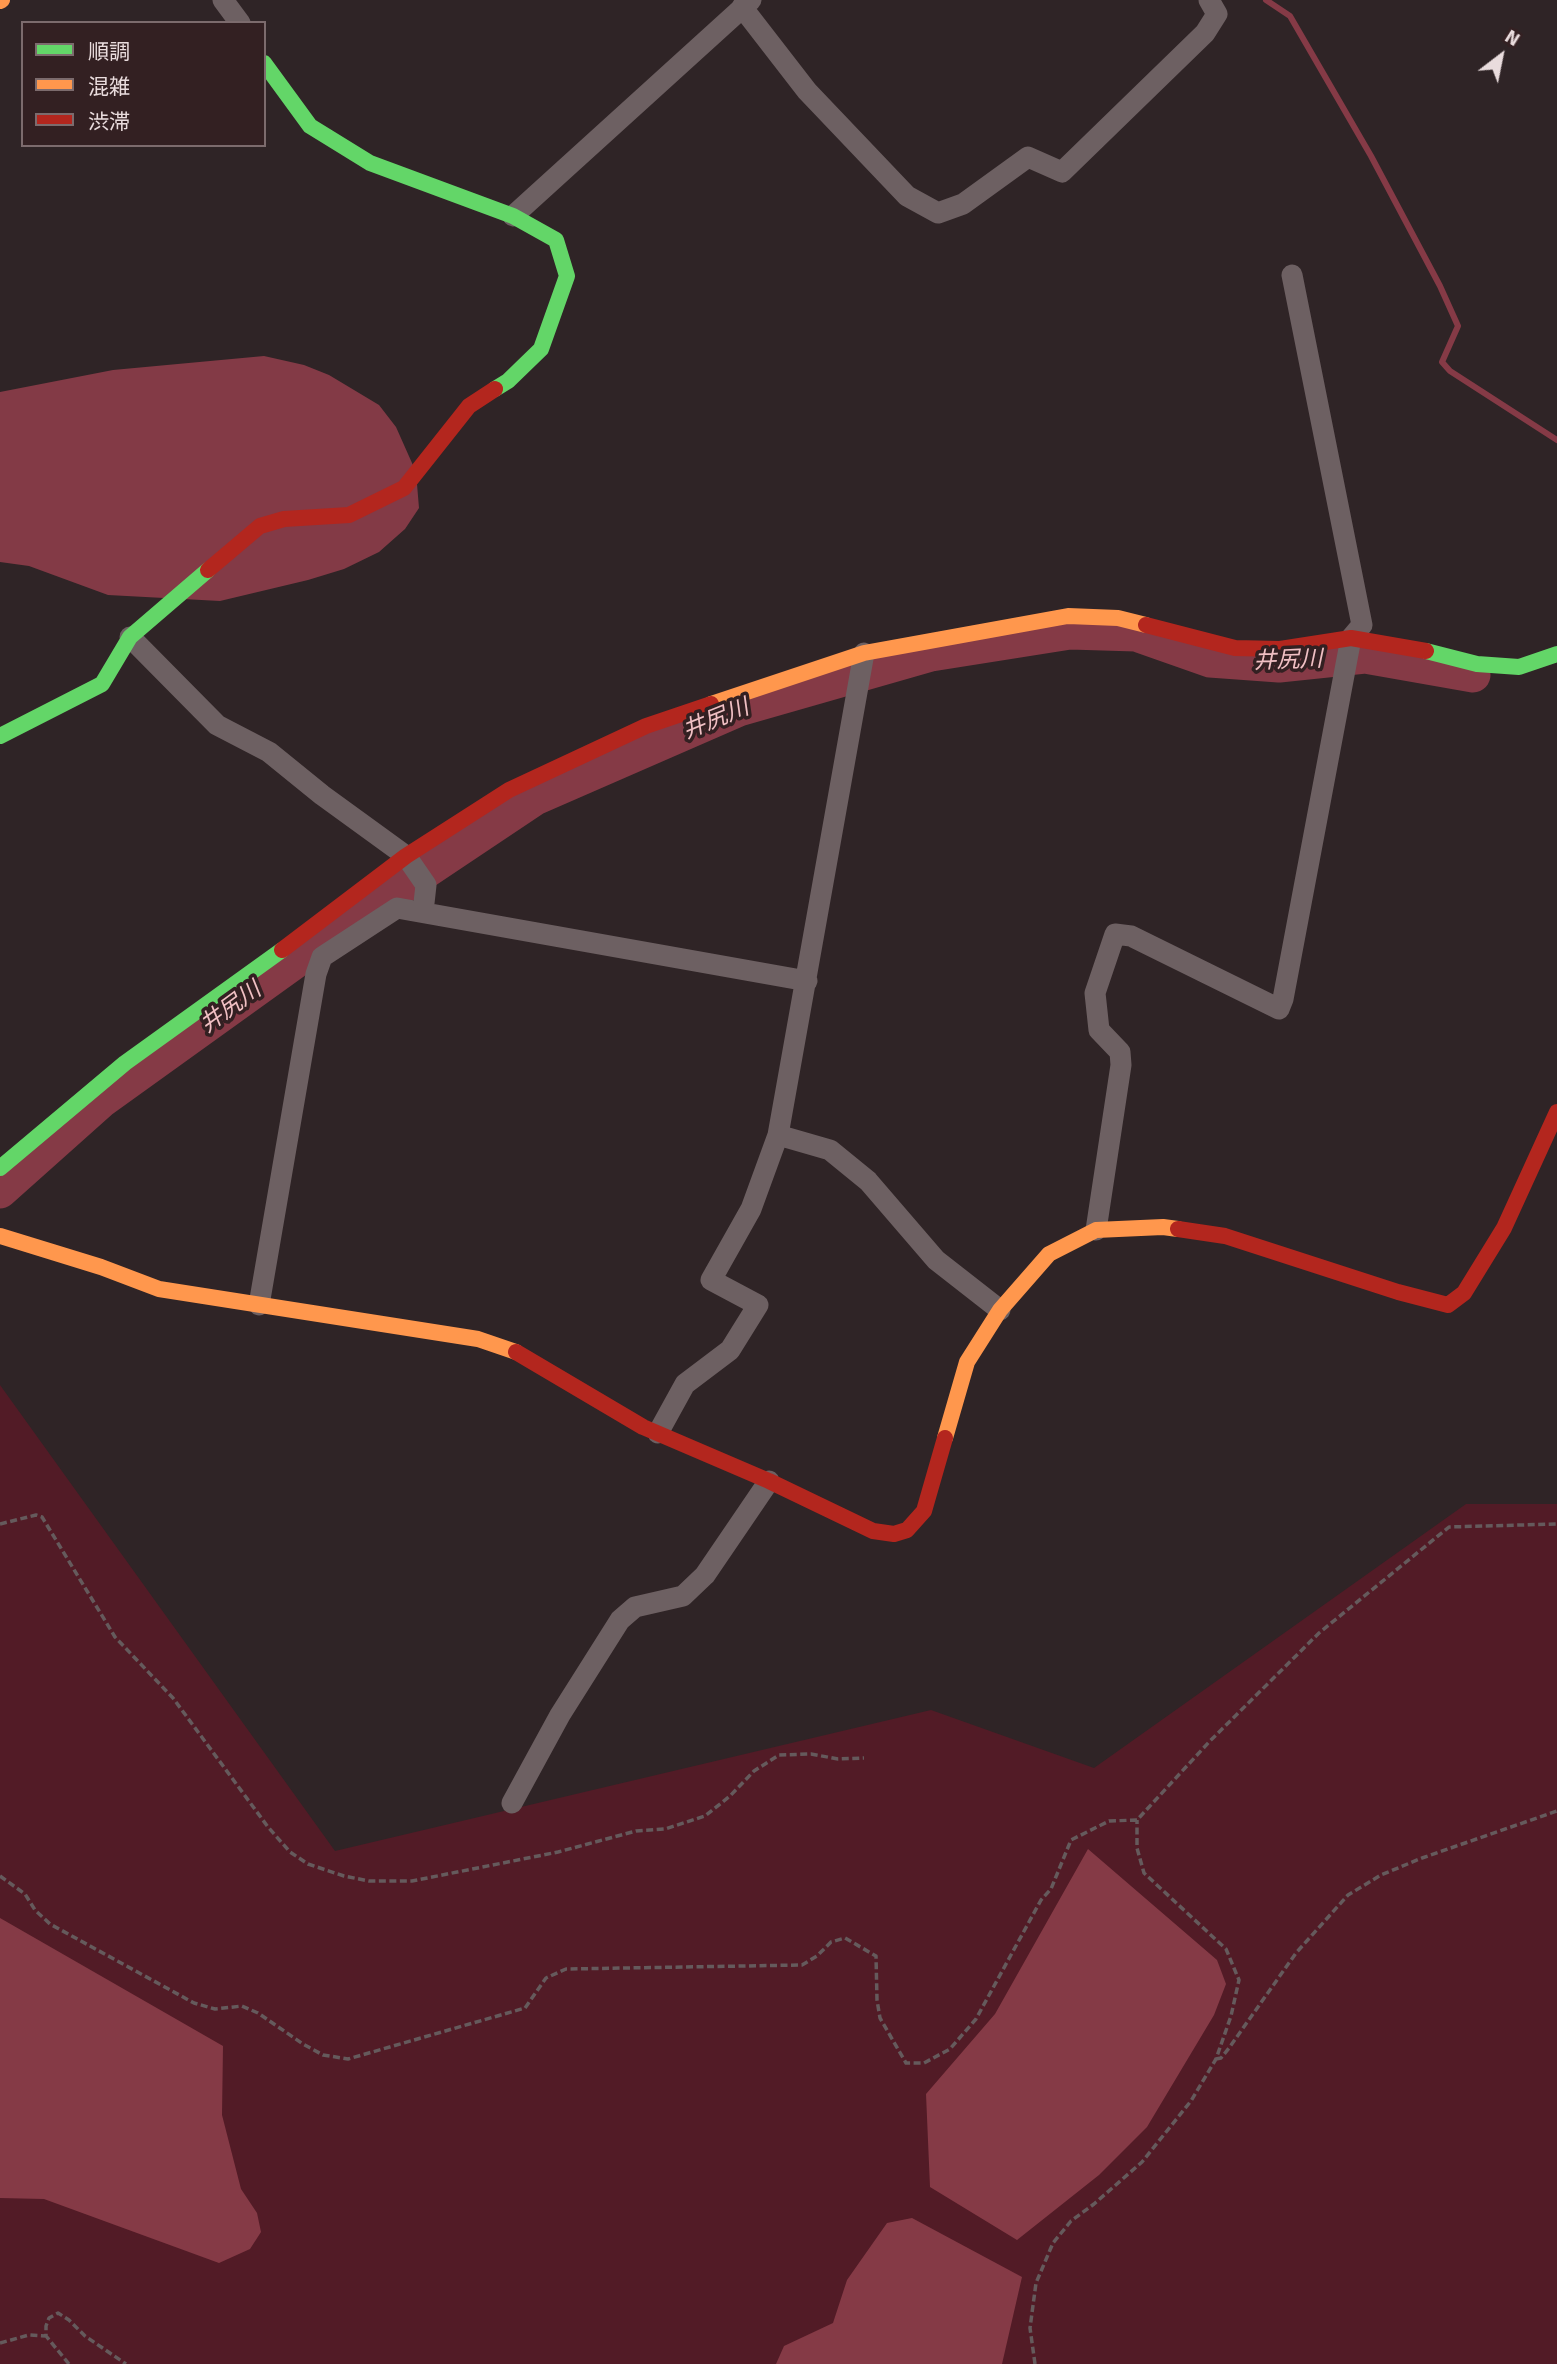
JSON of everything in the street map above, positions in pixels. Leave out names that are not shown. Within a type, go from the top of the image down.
[{"type":"street","points":[[223,0],[239,21]]},
{"type":"street","points":[[513,215],[747,4],[807,91],[907,196],[938,212],[963,204],[1028,157],[1062,172],[1205,33],[1217,14],[1209,0]]},
{"type":"street","points":[[0,736],[102,684],[130,637],[260,526],[284,519],[349,515],[404,488],[469,406],[508,381],[541,349],[567,276],[556,240],[513,215],[370,163],[310,126],[266,66]]},
{"type":"street","points":[[1096,1230],[1121,1065],[1120,1052],[1099,1030],[1095,993],[1115,933],[1131,936],[1279,1009],[1351,638],[1362,625],[1292,275]]},
{"type":"street","points":[[0,1168],[125,1063],[295,942],[406,856],[509,790],[646,726],[864,653],[1068,616],[1118,618],[1235,648],[1280,649],[1351,638],[1416,648],[1478,664],[1519,667],[1557,654]]},
{"type":"street","points":[[130,637],[217,725],[268,752],[406,856],[426,886],[423,912]]},
{"type":"street","points":[[658,1433],[685,1384],[730,1350],[758,1306],[711,1280],[751,1209],[778,1135],[864,653]]},
{"type":"street","points":[[259,1305],[316,974],[322,957],[397,908],[807,981]]},
{"type":"street","points":[[0,1236],[101,1267],[159,1289],[478,1339],[514,1351],[643,1427],[769,1481],[873,1531],[894,1534],[907,1530],[924,1511],[967,1362],[1000,1310],[1049,1254],[1096,1230],[1163,1227],[1225,1236],[1398,1293],[1448,1305],[1464,1293],[1504,1228],[1557,1112]]},
{"type":"street","points":[[778,1135],[830,1150],[868,1181],[936,1260],[1000,1310]]},
{"type":"street","points":[[512,1803],[560,1715],[620,1620],[635,1607],[683,1597],[705,1575],[769,1481]]},
{"type":"path","points":[[0,1524],[36,1515],[42,1517],[115,1637],[173,1698],[268,1827],[290,1853],[308,1864],[344,1876],[369,1881],[412,1881],[558,1852],[636,1831],[666,1829],[705,1816],[730,1796],[754,1771],[779,1755],[811,1754],[838,1759],[864,1758]]},
{"type":"path","points":[[1035,2364],[1030,2328],[1036,2283],[1052,2243],[1071,2221],[1142,2162],[1191,2101],[1216,2059],[1231,2017],[1239,1980],[1226,1949],[1144,1873],[1137,1848],[1137,1820],[1210,1741],[1319,1633],[1449,1527],[1557,1524]]},
{"type":"path","points":[[1216,2059],[1221,2058],[1230,2048],[1296,1953],[1348,1895],[1381,1875],[1423,1858],[1557,1811]]},
{"type":"path","points":[[0,1876],[25,1894],[35,1910],[50,1924],[194,2003],[215,2009],[242,2006],[258,2013],[303,2045],[323,2055],[348,2059],[524,2008],[546,1978],[566,1969],[803,1965],[831,1942],[845,1938],[876,1956],[880,2018],[906,2063],[924,2063],[950,2049],[976,2019],[1041,1900],[1051,1889],[1071,1840],[1109,1821],[1137,1820]]},
{"type":"path","points":[[69,2364],[46,2336],[49,2318],[58,2313],[85,2336],[126,2364]]},
{"type":"path","points":[[0,2343],[29,2335],[46,2336]]},
{"type":"shaded area","points":[[264,356],[304,365],[329,375],[379,405],[396,427],[416,472],[419,508],[405,529],[379,552],[344,569],[220,601],[108,595],[29,566],[0,562],[0,392],[113,370]]},
{"type":"shaded area","points":[[0,1385],[335,1851],[931,1710],[1094,1768],[1466,1504],[1557,1504],[1557,2364],[0,2364]]},
{"type":"shaded area","points":[[1088,1849],[1217,1960],[1226,1984],[1214,2015],[1147,2127],[1099,2175],[1017,2240],[930,2187],[926,2094],[995,2014]]},
{"type":"shaded area","points":[[0,1918],[223,2046],[222,2115],[241,2189],[257,2213],[261,2232],[250,2249],[219,2263],[44,2199],[0,2198]]},
{"type":"shaded area","points":[[912,2218],[1022,2277],[1002,2364],[776,2364],[784,2346],[833,2323],[847,2280],[887,2223]]},
{"type":"waterway","points":[[1266,0],[1290,16],[1371,156],[1440,286],[1458,326],[1442,362],[1450,371],[1557,440]]},
{"type":"waterway","name":"井尻川","points":[[0,1191],[102,1100],[351,921],[535,798],[739,709],[931,654],[1070,632],[1136,634],[1210,660],[1279,665],[1365,656],[1473,675]]},
{"type":"traffic: fast","points":[[266,66],[310,126],[370,163],[513,216],[556,240],[567,276],[541,349],[508,381],[495,389]]},
{"type":"traffic: fast","points":[[0,736],[102,684],[130,637],[208,570]]},
{"type":"traffic: fast","points":[[1426,651],[1477,664],[1519,667],[1557,654]]},
{"type":"traffic: fast","points":[[0,1168],[125,1063],[282,950]]},
{"type":"traffic: slow","points":[[711,704],[864,653],[1068,616],[1118,618],[1146,625]]},
{"type":"traffic: slow","points":[[945,1438],[967,1362],[1000,1310],[1049,1254],[1096,1230],[1163,1227],[1178,1229]]},
{"type":"traffic: slow","points":[[0,1236],[101,1267],[159,1289],[478,1339],[516,1352]]},
{"type":"traffic: jam","points":[[208,570],[260,526],[284,519],[349,515],[404,488],[469,406],[495,389]]},
{"type":"traffic: jam","points":[[1146,625],[1235,648],[1280,649],[1351,638],[1426,651]]},
{"type":"traffic: jam","points":[[282,950],[406,856],[509,790],[646,726],[711,704]]},
{"type":"traffic: jam","points":[[1178,1229],[1225,1236],[1398,1292],[1448,1305],[1464,1293],[1504,1228],[1557,1112]]},
{"type":"traffic: jam","points":[[516,1352],[643,1427],[769,1481],[873,1531],[894,1534],[907,1530],[924,1511],[945,1438]]}]
